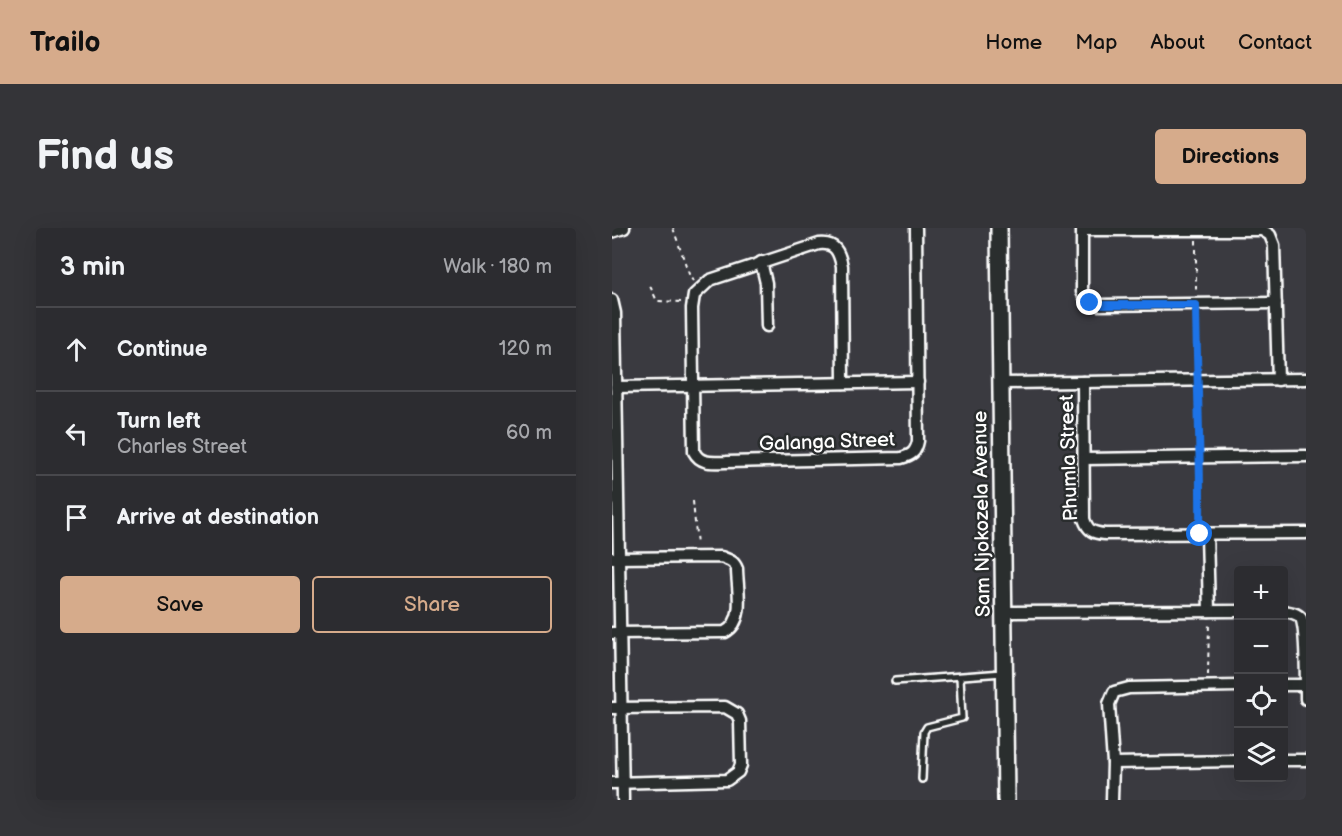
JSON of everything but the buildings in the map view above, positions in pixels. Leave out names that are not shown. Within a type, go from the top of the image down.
[{"type":"street","points":[[612,232],[624,228]]},
{"type":"street","name":"Galanga Street","points":[[694,385],[694,453],[702,461],[901,458],[907,456],[916,449],[918,441],[916,228]]},
{"type":"street","name":"Sam Njokozela Avenue","points":[[999,228],[1006,800]]},
{"type":"street","points":[[1276,303],[1196,305],[1098,305],[1090,303],[1082,292],[1083,229],[1262,230],[1270,235],[1274,245],[1276,303],[1278,380]]},
{"type":"street","points":[[694,385],[693,303],[694,295],[700,288],[710,280],[827,242],[837,249],[842,266],[843,383]]},
{"type":"street","points":[[761,262],[766,283],[767,326]]},
{"type":"street","points":[[612,300],[615,313],[616,387],[617,782],[623,800]]},
{"type":"street","points":[[1000,383],[1306,379]]},
{"type":"street","points":[[616,387],[918,382]]},
{"type":"street","name":"Phumla Street","points":[[1083,382],[1084,519],[1089,530],[1105,534],[1306,532]]},
{"type":"street","points":[[1084,459],[1306,456]]},
{"type":"street","points":[[1203,534],[1209,611]]},
{"type":"street","points":[[615,558],[722,557],[734,563],[737,569],[738,618],[735,625],[725,632],[616,633]]},
{"type":"street","points":[[1004,612],[1234,611]]},
{"type":"street","points":[[1288,612],[1299,615],[1303,620],[1306,642],[1306,699]]},
{"type":"street","points":[[1288,685],[1306,685]]},
{"type":"street","points":[[1112,800],[1113,762],[1109,704],[1114,692],[1129,688],[1234,686]]},
{"type":"street","points":[[617,708],[725,707],[737,714],[740,720],[741,765],[738,772],[727,780],[617,782]]},
{"type":"street","points":[[1288,760],[1306,760]]},
{"type":"street","points":[[1113,762],[1234,761]]},
{"type":"lane","points":[[895,681],[1005,673]]},
{"type":"lane","points":[[922,779],[924,732],[927,727],[962,718],[960,677]]},
{"type":"path","points":[[673,228],[690,277],[700,288]]},
{"type":"path","points":[[1196,230],[1197,382],[1203,534]]},
{"type":"path","points":[[650,286],[657,301],[693,303]]},
{"type":"path","points":[[693,501],[698,557]]},
{"type":"path","points":[[1208,687],[1209,611]]},
{"type":"route","points":[[1090,303],[1098,305],[1196,305],[1201,457],[1200,534]]}]
